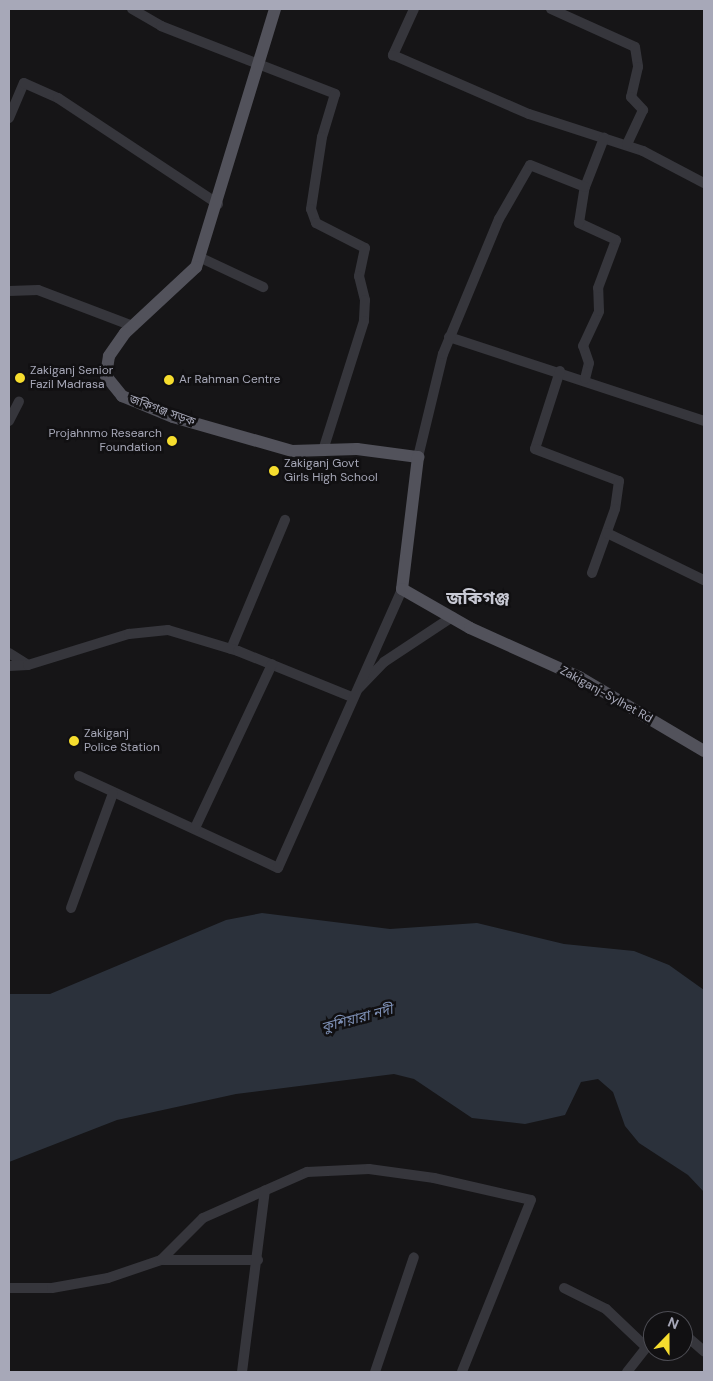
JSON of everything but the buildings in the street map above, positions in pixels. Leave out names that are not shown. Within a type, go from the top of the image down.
[{"type":"main road","name":"জকিগঞ্জ সড়ক","points":[[275,9],[218,204],[196,267],[133,326],[109,356],[106,376],[122,396],[173,417],[292,451],[323,450],[418,457]]},
{"type":"main road","points":[[418,457],[402,589],[452,617]]},
{"type":"main road","name":"Zakiganj-Sylhet Rd","points":[[452,617],[579,678],[704,751]]},
{"type":"street","points":[[132,9],[162,26],[259,62],[335,94],[322,137],[311,209],[316,224],[365,248],[359,276],[364,321],[323,450]]},
{"type":"street","points":[[414,9],[393,55],[529,114],[627,145],[704,183]]},
{"type":"street","points":[[551,9],[635,47],[638,67],[631,97],[643,110],[627,145]]},
{"type":"street","points":[[9,118],[24,83],[58,98],[218,204]]},
{"type":"street","points":[[585,379],[589,363],[583,346],[599,311],[598,288],[616,240],[579,223],[585,187],[604,138]]},
{"type":"street","points":[[418,457],[426,410],[450,336],[499,219],[530,165],[585,187]]},
{"type":"street","points":[[200,257],[263,287]]},
{"type":"street","points":[[9,291],[38,290],[133,326]]},
{"type":"street","points":[[450,336],[585,379],[704,421]]},
{"type":"street","points":[[560,371],[535,449],[619,481],[607,533],[592,573]]},
{"type":"street","points":[[9,421],[19,401]]},
{"type":"street","points":[[231,649],[285,520]]},
{"type":"street","points":[[607,533],[704,580]]},
{"type":"street","points":[[79,776],[113,794],[195,828],[278,868],[352,697],[402,589]]},
{"type":"street","points":[[352,697],[384,662],[452,617]]},
{"type":"street","points":[[9,666],[28,665],[128,634],[168,630],[231,649],[352,697]]},
{"type":"street","points":[[9,653],[28,665]]},
{"type":"street","points":[[195,828],[272,664]]},
{"type":"street","points":[[71,908],[113,794]]},
{"type":"street","points":[[161,1260],[202,1218],[307,1172],[369,1169],[531,1200],[462,1372]]},
{"type":"street","points":[[242,1372],[258,1260],[265,1190]]},
{"type":"street","points":[[375,1372],[414,1257]]},
{"type":"street","points":[[9,1288],[52,1288],[108,1278],[161,1260],[258,1260]]},
{"type":"street","points":[[564,1288],[606,1309],[643,1338]]},
{"type":"street","points":[[693,1342],[704,1351]]},
{"type":"street","points":[[627,1372],[643,1352]]},
{"type":"water","name":"কুশিয়ারা নদী","points":[[262,913],[390,929],[477,923],[564,944],[634,951],[669,965],[704,990],[704,1192],[688,1175],[639,1143],[625,1126],[613,1092],[598,1079],[581,1082],[565,1115],[525,1124],[472,1118],[414,1079],[394,1074],[236,1094],[117,1120],[9,1162],[9,994],[50,994],[226,920]]},
{"type":"place","name":"Zakiganj Senior Fazil Madrasa","points":[[20,378]]},
{"type":"place","name":"Ar Rahman Centre","points":[[169,380]]},
{"type":"place","name":"Projahnmo Research Foundation","points":[[172,441]]},
{"type":"place","name":"Zakiganj Govt Girls High School","points":[[274,471]]},
{"type":"place","name":"Zakiganj Police Station","points":[[74,741]]},
{"type":"district","name":"জকিগঞ্জ","points":[[478,598]]}]
